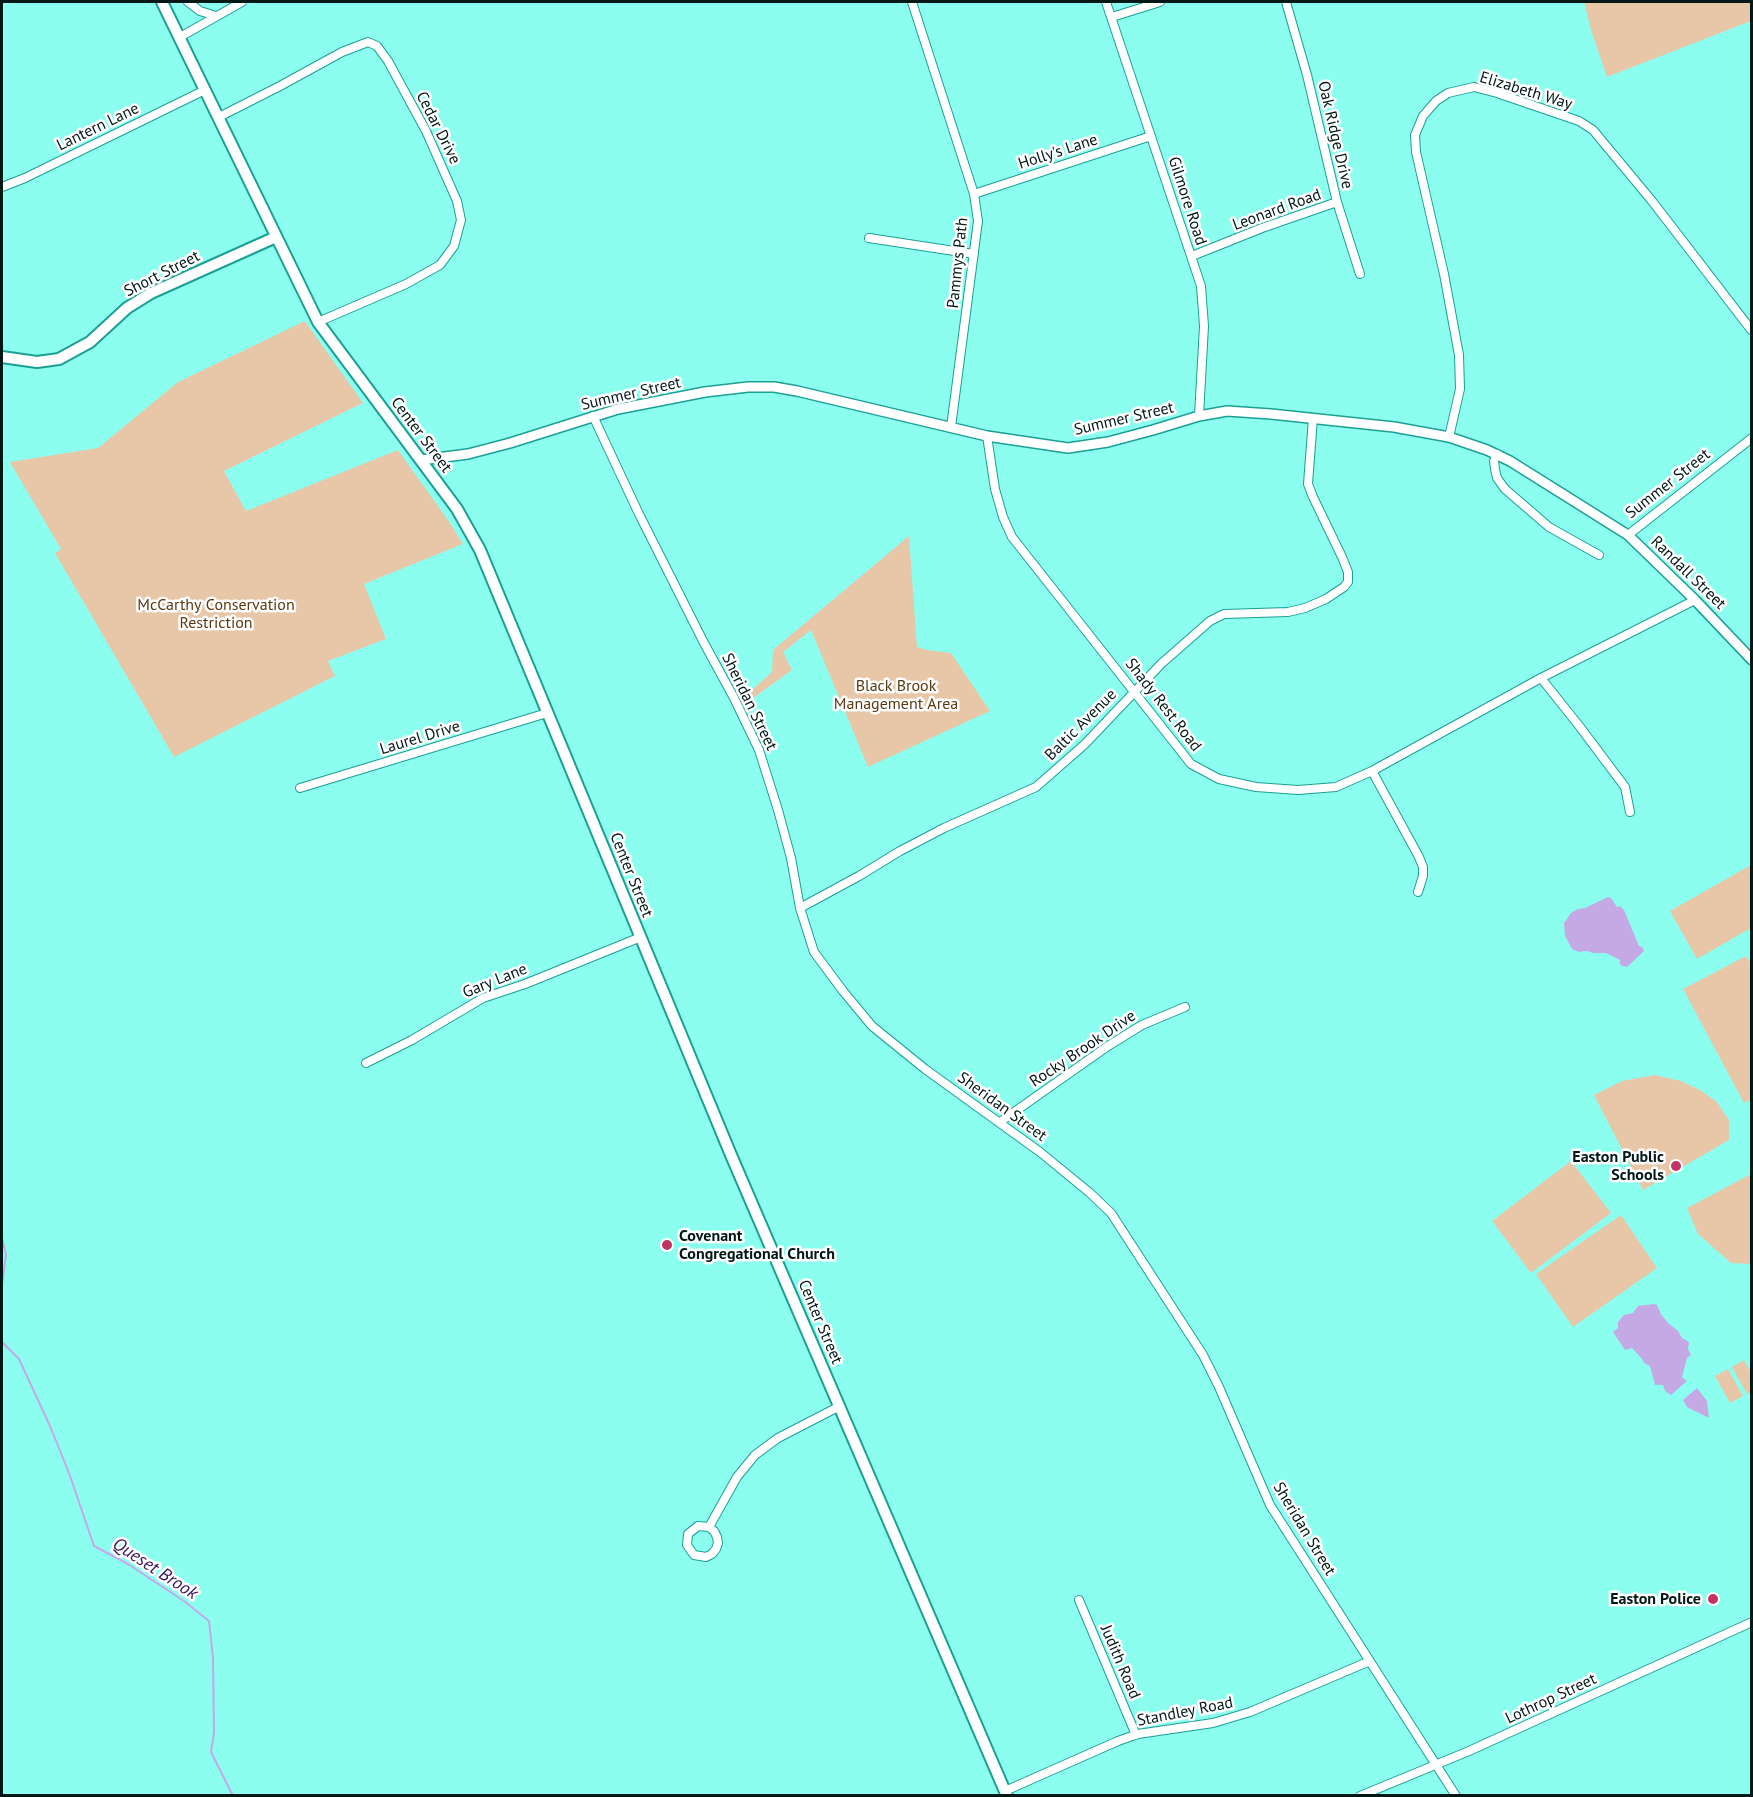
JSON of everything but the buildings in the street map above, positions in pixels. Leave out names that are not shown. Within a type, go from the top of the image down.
[{"type":"main road","name":"Center Street","points":[[162,2],[318,322],[457,509],[480,550],[731,1155],[1006,1793]]},
{"type":"main road","name":"Short Street","points":[[2,357],[26,361],[59,359],[90,342],[128,308],[151,293],[276,237]]},
{"type":"street","points":[[189,2],[200,11],[216,16]]},
{"type":"street","points":[[180,37],[242,2]]},
{"type":"street","name":"Pammys Path","points":[[912,2],[974,194],[978,221],[951,427]]},
{"type":"street","name":"Gilmore Road","points":[[1106,2],[1192,256],[1200,286],[1204,326],[1199,416]]},
{"type":"street","points":[[1112,17],[1160,2]]},
{"type":"street","name":"Oak Ridge Drive","points":[[1286,2],[1307,75],[1337,202],[1360,274]]},
{"type":"street","name":"Cedar Drive","points":[[219,117],[342,52],[368,42],[377,46],[388,61],[426,131],[457,201],[461,220],[454,246],[440,265],[406,284],[318,322]]},
{"type":"street","name":"Elizabeth Way","points":[[1449,437],[1460,389],[1460,355],[1416,152],[1415,135],[1423,116],[1436,101],[1448,93],[1474,87],[1482,89],[1579,121],[1593,130],[1652,201],[1752,331]]},
{"type":"street","name":"Lantern Lane","points":[[2,187],[205,90]]},
{"type":"street","name":"Holly's Lane","points":[[974,194],[1151,136]]},
{"type":"street","name":"Leonard Road","points":[[1192,256],[1262,228],[1337,202]]},
{"type":"street","points":[[869,238],[974,254]]},
{"type":"street","name":"Summer Street","points":[[421,460],[468,454],[618,409],[705,392],[748,387],[771,387],[797,391],[987,436],[1068,448],[1108,442],[1199,416],[1227,411],[1394,427],[1449,437],[1510,461],[1628,535],[1752,438]]},
{"type":"street","name":"Sheridan Street","points":[[593,416],[639,514],[759,750],[770,779],[791,858],[800,908],[814,952],[872,1026],[925,1069],[1040,1152],[1111,1213],[1203,1355],[1270,1505],[1456,1796]]},
{"type":"street","name":"Baltic Avenue","points":[[800,908],[935,833],[1036,787],[1085,744],[1134,691],[1210,621],[1224,614],[1288,612],[1305,608],[1344,587],[1348,582],[1348,572],[1308,484],[1313,418]]},
{"type":"street","name":"Shady Rest Road","points":[[987,436],[995,489],[1003,517],[1012,537],[1191,764],[1219,779],[1256,787],[1298,790],[1336,787],[1372,771],[1541,678],[1695,600]]},
{"type":"street","points":[[1497,454],[1494,461],[1495,470],[1497,478],[1505,489],[1549,527],[1599,555]]},
{"type":"street","name":"Randall Street","points":[[1628,535],[1752,660]]},
{"type":"street","points":[[1541,678],[1625,787],[1630,812]]},
{"type":"street","name":"Laurel Drive","points":[[300,788],[547,713]]},
{"type":"street","points":[[1372,771],[1419,857],[1423,876],[1418,892]]},
{"type":"street","name":"Gary Lane","points":[[366,1063],[412,1040],[483,998],[525,984],[641,937]]},
{"type":"street","name":"Rocky Brook Drive","points":[[1000,1122],[1133,1030],[1185,1007]]},
{"type":"street","points":[[709,1527],[737,1477],[754,1455],[778,1438],[840,1407]]},
{"type":"street","points":[[698,1526],[709,1527],[717,1537],[716,1549],[706,1557],[694,1555],[687,1545],[688,1534],[698,1526]]},
{"type":"street","name":"Judith Road","points":[[1079,1600],[1136,1735]]},
{"type":"street","name":"Lothrop Street","points":[[1360,1796],[1469,1751],[1752,1622]]},
{"type":"street","name":"Standley Road","points":[[1006,1793],[1102,1747],[1136,1735],[1213,1723],[1250,1713],[1370,1661]]},
{"type":"green space","points":[[1584,2],[1751,2],[1751,21],[1607,77]]},
{"type":"green space","name":"McCarthy Conservation Restriction","points":[[305,321],[363,403],[224,471],[246,511],[398,450],[463,544],[364,584],[386,639],[328,661],[335,676],[174,757],[55,553],[61,549],[10,462],[98,448],[178,382]]},
{"type":"green space","name":"Black Brook Management Area","points":[[909,536],[917,647],[951,653],[990,711],[868,767],[811,630],[783,652],[792,670],[745,704],[742,699],[772,672],[773,650]]},
{"type":"green space","points":[[1751,865],[1751,928],[1697,959],[1670,911]]},
{"type":"green space","points":[[1746,956],[1752,966],[1752,1099],[1744,1103],[1683,989]]},
{"type":"green space","points":[[1655,1075],[1681,1081],[1717,1102],[1729,1120],[1729,1140],[1643,1190],[1594,1095],[1622,1081]]},
{"type":"green space","points":[[1571,1161],[1611,1213],[1531,1273],[1492,1221]]},
{"type":"green space","points":[[1751,1174],[1751,1264],[1731,1263],[1698,1234],[1687,1208]]},
{"type":"green space","points":[[1621,1215],[1657,1268],[1573,1327],[1536,1274]]},
{"type":"green space","points":[[1744,1360],[1751,1373],[1751,1391],[1747,1394],[1732,1367]]},
{"type":"green space","points":[[1728,1369],[1743,1396],[1730,1403],[1715,1376]]},
{"type":"shaded area","points":[[1608,897],[1617,907],[1620,906],[1624,910],[1639,946],[1644,951],[1627,967],[1620,964],[1620,960],[1606,953],[1579,952],[1572,949],[1565,936],[1564,923],[1571,913]]},
{"type":"shaded area","points":[[1657,1305],[1668,1323],[1689,1342],[1688,1349],[1691,1355],[1687,1358],[1682,1377],[1687,1381],[1671,1395],[1665,1391],[1663,1385],[1655,1385],[1650,1366],[1644,1363],[1632,1348],[1625,1350],[1613,1332],[1618,1328],[1618,1322],[1624,1315],[1633,1313],[1638,1306]]},
{"type":"shaded area","points":[[1697,1388],[1707,1401],[1709,1418],[1687,1407],[1683,1400]]},
{"type":"waterway","name":"Queset Brook","points":[[2,1238],[6,1255],[2,1285]]},
{"type":"waterway","name":"Queset Brook","points":[[2,1342],[19,1359],[50,1426],[94,1546],[128,1564],[184,1601],[209,1621],[213,1658],[214,1733],[211,1752],[233,1796]]},
{"type":"place","name":"Easton Public Schools","points":[[1676,1166]]},
{"type":"place","name":"Covenant Congregational Church","points":[[667,1245]]},
{"type":"place","name":"Easton Police","points":[[1713,1599]]}]
